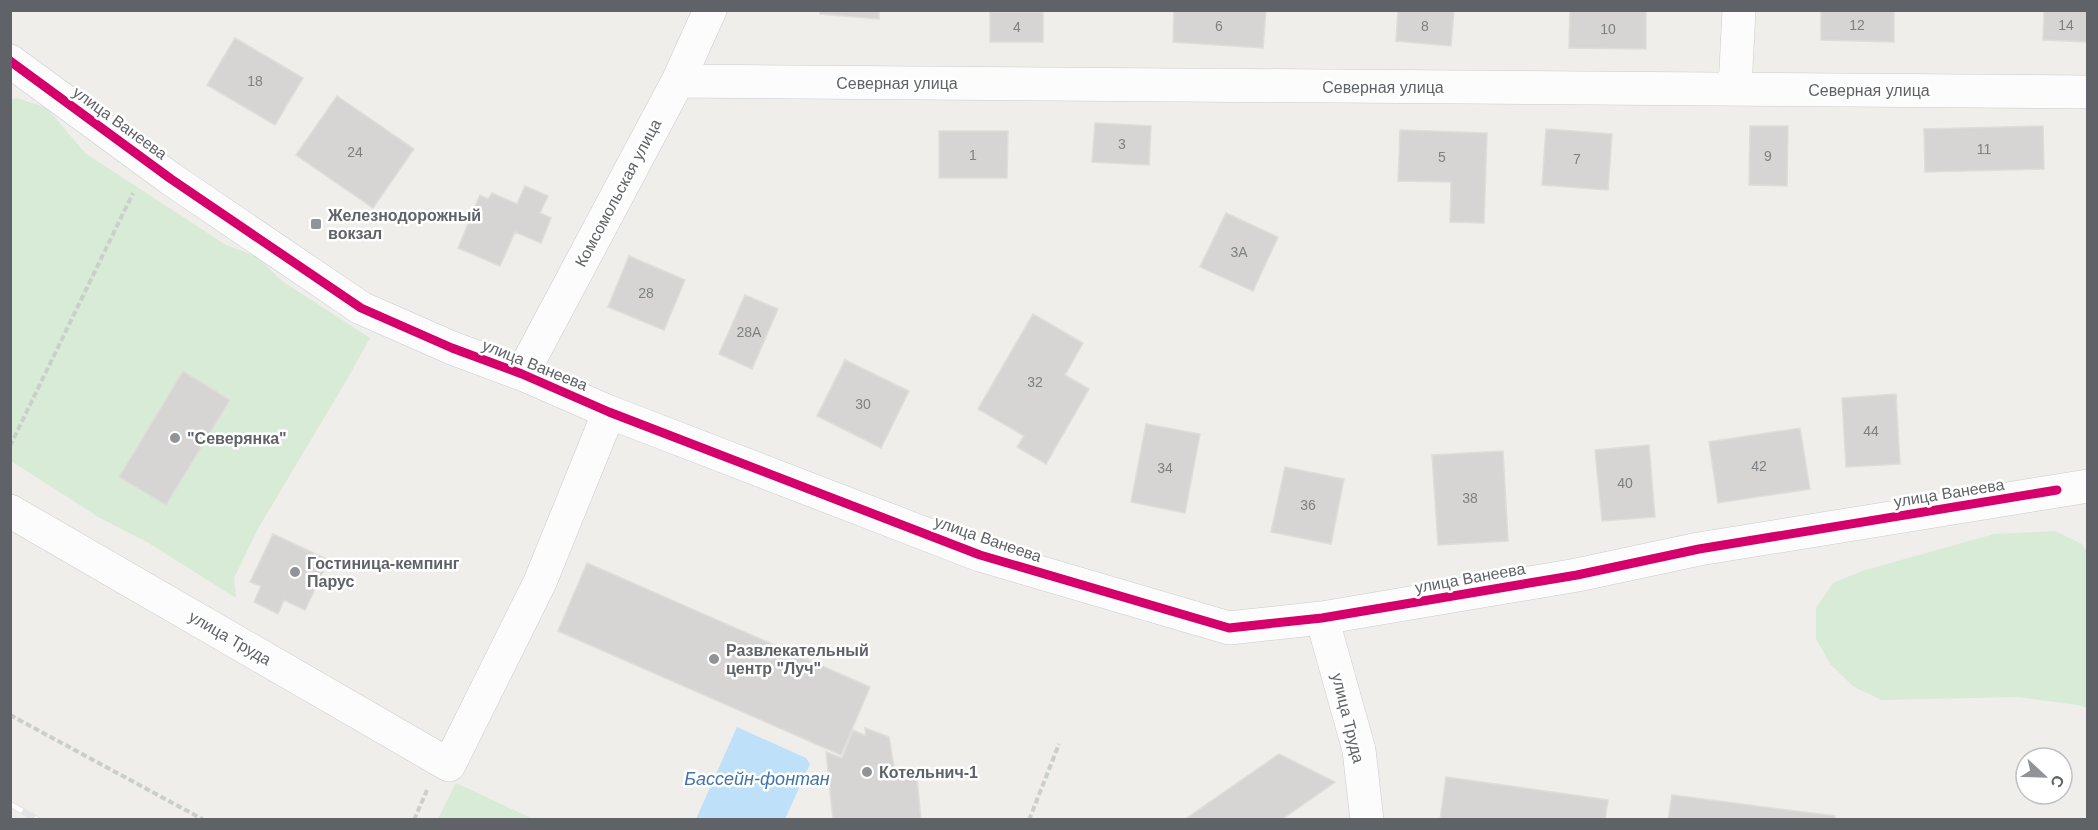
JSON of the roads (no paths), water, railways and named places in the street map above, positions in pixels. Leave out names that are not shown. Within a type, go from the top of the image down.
[{"type":"street","name":"Комсомольская улица","points":[[522,374],[678,81],[710,10]]},
{"type":"street","points":[[1735,89],[1739,10]]},
{"type":"street","name":"улица Ванеева","points":[[10,61],[148,162],[361,308],[609,412],[980,555],[1230,628],[1322,618],[1577,575],[1710,548],[2072,488]]},
{"type":"street","name":"Северная улица","points":[[678,81],[2088,92]]},
{"type":"street","name":"улица Труда","points":[[10,511],[449,765],[540,582],[609,412]]},
{"type":"street","name":"улица Труда","points":[[1322,618],[1359,750],[1367,819]]},
{"type":"water","name":"Бассейн-фонтан","points":[[737,727],[806,758],[810,764],[785,819],[696,819]]},
{"type":"railway","points":[[10,804],[38,820]]},
{"type":"place","name":"Железнодорожный вокзал","points":[[316,224]]},
{"type":"place","name":"\"Северянка\"","points":[[175,438]]},
{"type":"place","name":"Гостиница-кемпинг Парус","points":[[295,572]]},
{"type":"place","name":"Развлекательный центр \"Луч\"","points":[[714,659]]},
{"type":"place","name":"Котельнич-1","points":[[867,772]]}]
